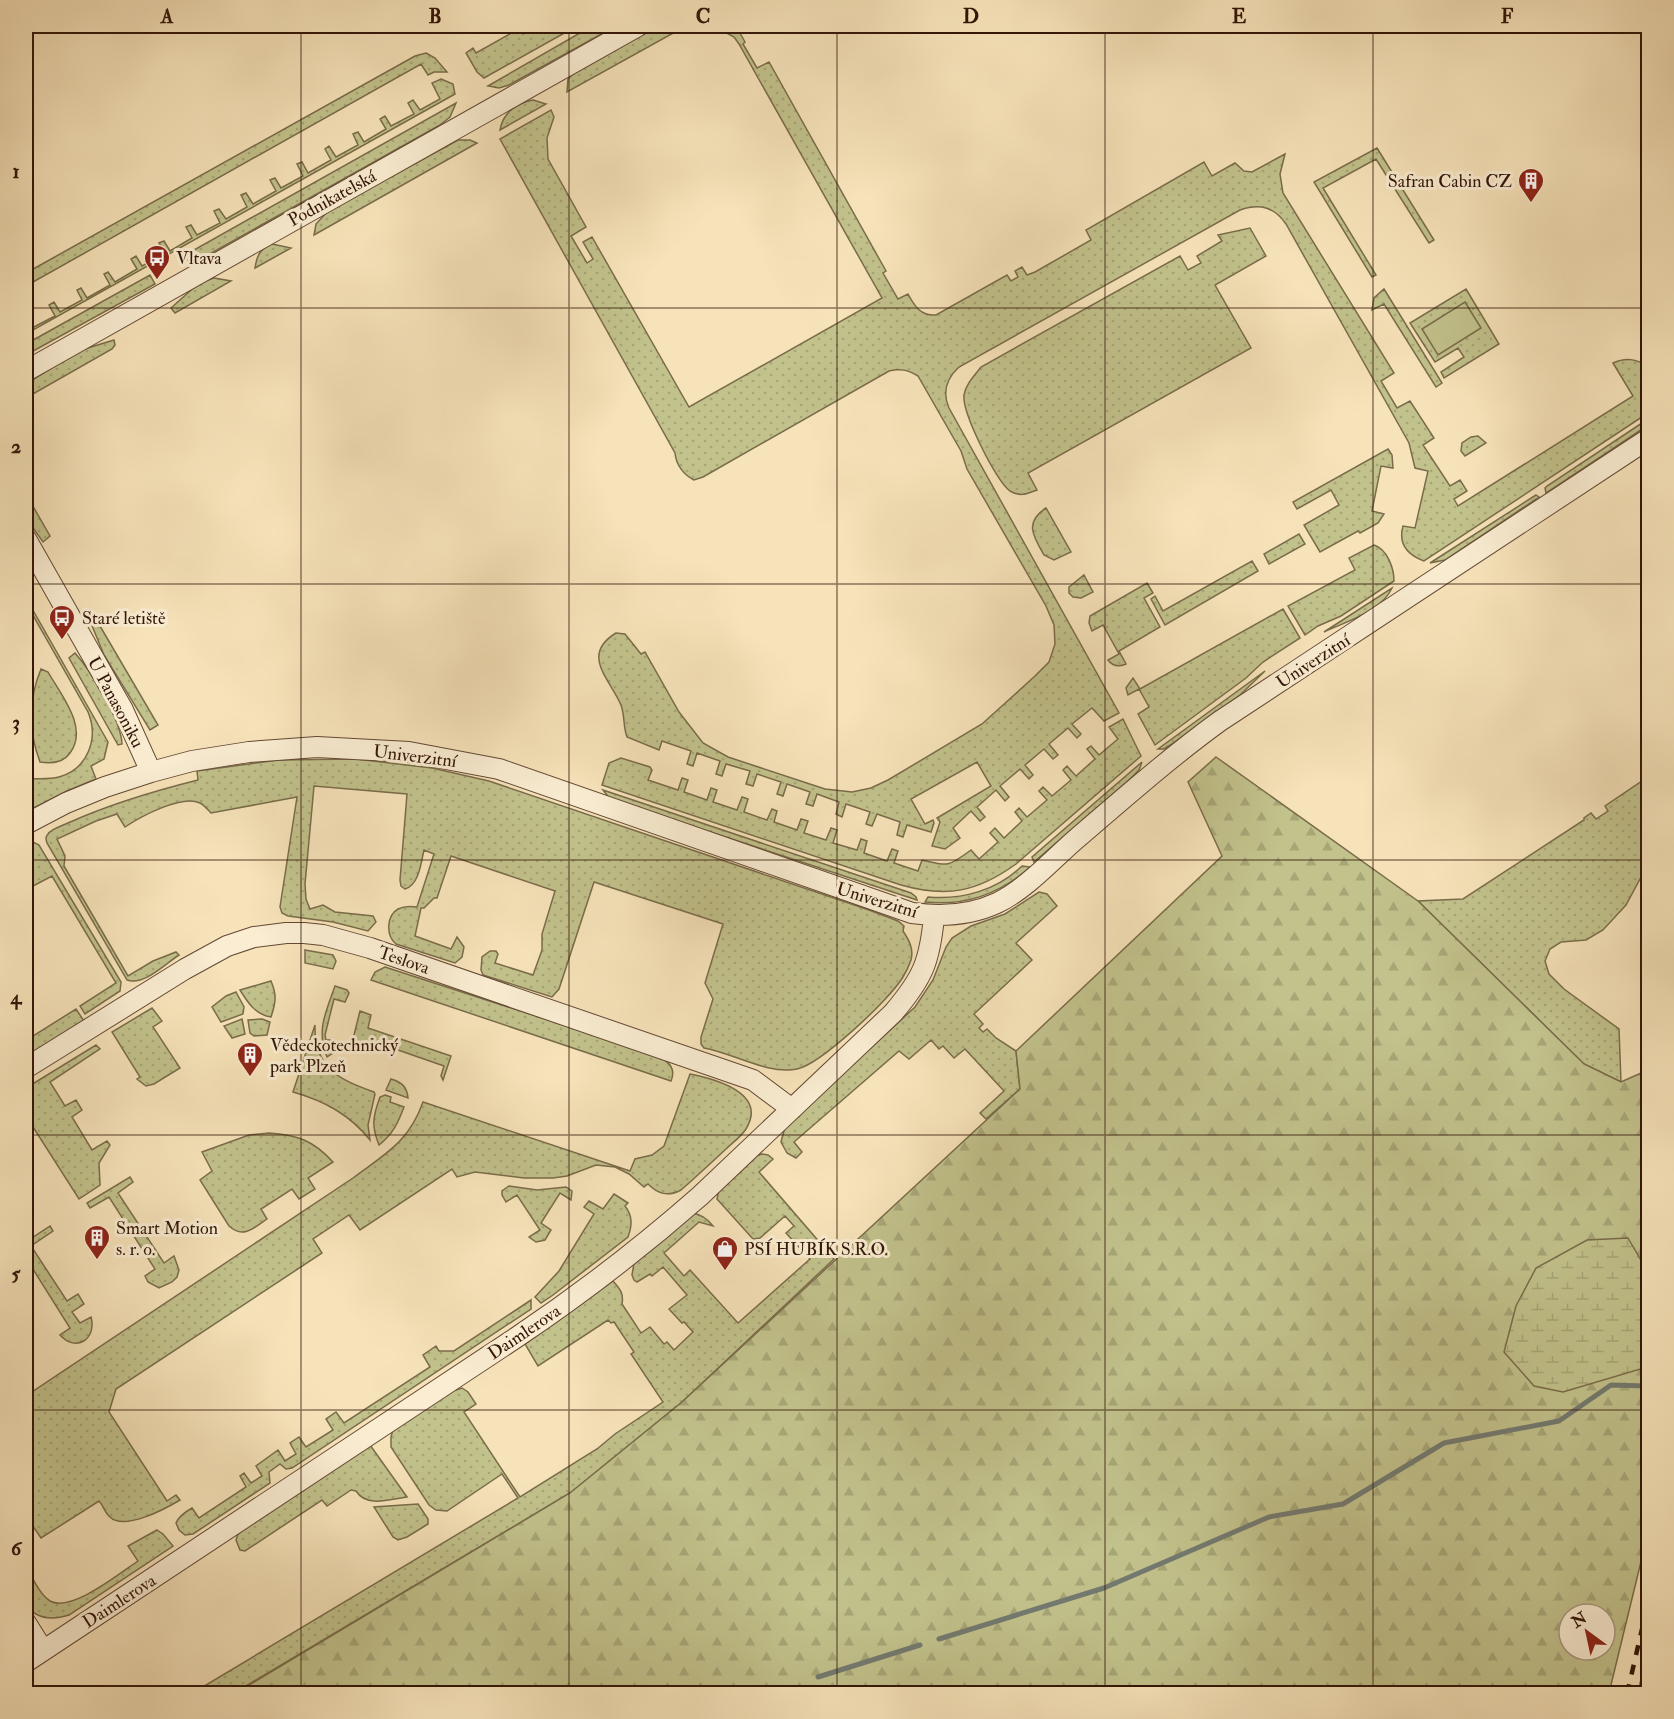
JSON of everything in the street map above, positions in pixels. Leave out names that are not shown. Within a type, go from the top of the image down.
[{"type":"street","name":"Podnikatelská","points":[[26,370],[638,26]]},
{"type":"street","name":"Univerzitní","points":[[26,824],[76,799],[151,772],[192,761],[249,752],[316,747],[409,752],[499,769],[888,906],[934,916],[955,915],[980,909],[1014,893],[1158,768],[1220,721],[1648,439]]},
{"type":"street","name":"U Panasoniku","points":[[26,539],[123,710],[151,772]]},
{"type":"street","name":"Daimlerova","points":[[26,1662],[499,1350],[615,1267],[700,1196],[893,1013],[913,990],[924,971],[931,944],[934,916]]},
{"type":"street","name":"Teslova","points":[[26,1068],[227,945],[254,937],[304,933],[323,935],[370,948],[753,1080],[792,1109]]},
{"type":"street","points":[[26,1623],[43,1650]]},
{"type":"green space","points":[[512,26],[518,26],[523,34],[538,26],[577,26],[484,78],[477,72],[466,53],[473,48],[476,53],[515,31]]},
{"type":"green space","points":[[592,26],[616,26],[509,85],[499,88],[488,86]]},
{"type":"green space","points":[[658,26],[686,26],[567,92],[568,79],[573,74]]},
{"type":"green space","points":[[714,26],[736,26],[757,68],[769,62],[886,271],[883,273],[898,299],[908,294],[916,307],[926,314],[936,315],[1007,275],[1011,281],[1018,277],[1015,271],[1022,267],[1027,275],[1035,272],[1091,240],[1086,230],[1204,162],[1212,176],[1235,163],[1244,171],[1252,172],[1285,154],[1280,174],[1283,193],[1394,373],[1381,381],[1397,408],[1410,401],[1434,438],[1423,445],[1450,486],[1460,480],[1467,491],[1454,499],[1458,506],[1633,396],[1613,363],[1631,360],[1648,366],[1648,413],[1424,561],[1418,559],[1403,543],[1402,532],[1403,526],[1415,528],[1428,471],[1415,468],[1409,443],[1286,224],[1277,214],[1266,208],[1254,207],[1240,210],[959,367],[951,376],[947,386],[946,396],[949,408],[1119,713],[1104,721],[1092,708],[1072,724],[1081,734],[1077,738],[1068,728],[1049,744],[1058,755],[1053,759],[1044,749],[1025,765],[1033,775],[1029,779],[1020,769],[1000,786],[1009,797],[1005,801],[996,790],[977,807],[985,817],[980,821],[971,811],[953,828],[960,838],[945,849],[932,846],[940,822],[937,818],[991,786],[977,762],[911,799],[925,824],[933,820],[934,823],[931,832],[907,825],[903,837],[897,835],[900,822],[877,814],[872,826],[866,824],[870,812],[846,804],[842,817],[836,814],[839,802],[817,794],[813,806],[806,804],[810,792],[787,784],[783,796],[777,794],[781,782],[757,774],[753,786],[746,784],[750,771],[726,764],[722,776],[716,774],[720,761],[697,753],[693,766],[687,764],[691,751],[662,741],[659,750],[627,737],[621,705],[605,677],[599,659],[600,650],[605,641],[616,633],[625,634],[641,654],[645,652],[679,712],[703,743],[728,757],[825,789],[852,792],[871,788],[888,780],[982,724],[1049,662],[1055,644],[1054,625],[1046,606],[967,469],[961,451],[918,376],[914,374],[900,370],[889,371],[703,477],[694,480],[679,465],[675,453],[500,139],[551,110],[554,117],[547,138],[548,159],[586,227],[571,236],[587,263],[593,259],[583,242],[592,237],[689,407],[882,298],[739,44],[734,37]]},
{"type":"green space","points":[[426,53],[435,58],[447,72],[434,72],[428,75],[421,64],[26,286],[26,273],[415,56]]},
{"type":"green space","points":[[441,79],[453,84],[455,94],[26,334],[26,318],[32,328],[55,316],[49,305],[54,302],[60,312],[82,300],[77,290],[81,288],[87,298],[110,285],[104,274],[108,272],[115,282],[137,269],[131,259],[136,256],[142,266],[165,254],[159,243],[164,241],[170,251],[192,238],[186,227],[191,225],[197,235],[220,223],[214,211],[219,209],[226,219],[247,207],[241,195],[246,193],[253,204],[276,191],[270,180],[275,178],[281,188],[303,176],[297,164],[302,162],[308,173],[331,160],[325,149],[329,146],[336,157],[358,145],[353,134],[358,132],[364,142],[386,129],[380,119],[385,116],[391,126],[414,114],[408,103],[413,100],[420,110],[440,99],[432,83]]},
{"type":"green space","points":[[533,100],[546,104],[500,130],[511,110]]},
{"type":"green space","points":[[456,103],[450,117],[440,125],[190,265],[185,255]]},
{"type":"green space","points":[[458,140],[470,140],[477,143],[314,235],[316,224],[327,212]]},
{"type":"green space","points":[[1377,148],[1434,240],[1429,243],[1376,159],[1323,188],[1376,275],[1372,277],[1314,182]]},
{"type":"green space","points":[[1250,228],[1266,256],[1215,285],[1251,348],[1028,473],[1037,490],[1027,494],[1010,491],[989,461],[974,431],[965,404],[964,395],[967,387],[981,367],[1180,256],[1188,270],[1201,263],[1197,256],[1222,241],[1218,235]]},
{"type":"green space","points":[[272,244],[291,248],[255,268],[260,253]]},
{"type":"green space","points":[[150,275],[155,284],[26,355],[26,344]]},
{"type":"green space","points":[[214,278],[231,281],[175,313],[171,308],[199,283]]},
{"type":"green space","points":[[1384,289],[1442,383],[1436,387],[1384,304],[1372,310],[1374,298]]},
{"type":"green space","points":[[1466,289],[1499,344],[1444,378],[1441,372],[1464,357],[1458,348],[1435,362],[1410,323]]},
{"type":"green space","points":[[1465,302],[1481,328],[1438,355],[1422,329]]},
{"type":"green space","points":[[114,340],[115,345],[112,349],[26,398],[26,384],[78,351]]},
{"type":"green space","points":[[1648,419],[1648,425],[1546,493],[1547,486]]},
{"type":"green space","points":[[1478,436],[1486,443],[1465,456],[1461,451],[1462,443],[1471,437]]},
{"type":"green space","points":[[1388,449],[1392,455],[1393,468],[1381,466],[1372,511],[1384,514],[1378,523],[1320,552],[1304,525],[1339,505],[1331,490],[1297,509],[1293,502]]},
{"type":"green space","points":[[26,494],[50,536],[43,542],[26,518]]},
{"type":"green space","points":[[1536,495],[1539,497],[1445,560],[1430,563]]},
{"type":"green space","points":[[1046,508],[1071,552],[1054,560],[1044,555],[1033,530],[1035,519]]},
{"type":"green space","points":[[1299,534],[1305,544],[1269,564],[1264,554]]},
{"type":"green space","points":[[1374,545],[1383,550],[1389,560],[1394,581],[1341,616],[1318,626],[1305,635],[1288,606],[1355,570],[1349,558]]},
{"type":"green space","points":[[1252,561],[1258,571],[1165,625],[1151,599],[1155,596],[1163,611]]},
{"type":"green space","points":[[1084,575],[1093,592],[1081,598],[1073,597],[1069,593],[1069,587]]},
{"type":"green space","points":[[1147,583],[1153,593],[1144,598],[1160,627],[1119,651],[1126,664],[1114,665],[1108,660],[1119,654],[1103,625],[1092,631],[1089,623],[1090,616]]},
{"type":"green space","points":[[1392,588],[1372,610],[1324,632]]},
{"type":"green space","points":[[26,598],[108,742],[104,759],[91,766],[96,779],[26,812],[26,779],[59,777],[69,773],[84,760],[89,751],[92,732],[88,712],[26,603]]},
{"type":"green space","points":[[90,609],[158,725],[150,730],[104,655],[86,611]]},
{"type":"green space","points":[[1283,609],[1300,638],[1263,662],[1246,678],[1155,745],[1138,714],[1149,707],[1139,689],[1128,695],[1126,688],[1133,678],[1140,689]]},
{"type":"green space","points":[[75,653],[89,671],[111,709],[122,744],[118,745],[69,658]]},
{"type":"green space","points":[[41,669],[48,672],[66,701],[75,722],[75,743],[70,753],[61,761],[53,763],[40,762],[33,738],[32,704]]},
{"type":"green space","points":[[1265,671],[1240,695],[1172,744],[1164,749],[1158,749]]},
{"type":"green space","points":[[1123,719],[1141,756],[1016,864],[988,881],[961,890],[933,891],[901,885],[602,785],[609,763],[621,758],[650,767],[652,770],[648,780],[678,790],[682,778],[688,780],[684,792],[707,800],[711,788],[717,790],[713,802],[737,810],[742,797],[748,799],[744,812],[767,820],[772,809],[777,811],[774,822],[797,830],[801,819],[808,821],[804,833],[826,840],[831,828],[837,830],[833,843],[857,850],[861,839],[867,841],[864,853],[887,861],[892,849],[898,851],[894,863],[918,871],[922,860],[948,864],[971,850],[979,859],[998,842],[990,833],[995,828],[1004,838],[1022,821],[1015,812],[1019,808],[1027,817],[1047,800],[1039,791],[1043,787],[1052,796],[1071,780],[1063,770],[1067,766],[1076,776],[1095,759],[1087,749],[1091,746],[1099,755],[1118,739],[1109,727]]},
{"type":"green space","points":[[1216,757],[1418,901],[1584,1064],[1621,1082],[1648,1070],[1648,1533],[1617,1660],[1617,1602],[1557,1602],[1557,1662],[1617,1662],[1609,1693],[234,1694],[570,1493],[682,1402],[1020,1089],[1016,1051],[1222,856],[1188,782]]},
{"type":"green space","points":[[356,759],[432,768],[489,781],[869,910],[898,921],[904,926],[903,931],[911,948],[910,962],[903,977],[884,1000],[822,1056],[797,1069],[774,1069],[762,1066],[704,1048],[701,1044],[701,1037],[713,999],[705,983],[723,924],[594,882],[559,989],[552,997],[483,975],[482,957],[490,951],[496,951],[498,954],[495,963],[533,975],[542,950],[542,934],[555,891],[451,856],[437,898],[421,908],[415,936],[451,949],[457,937],[464,947],[462,957],[455,963],[396,944],[389,931],[391,916],[400,908],[417,907],[434,854],[424,850],[419,873],[413,883],[405,889],[401,886],[407,794],[314,786],[305,884],[306,899],[310,909],[323,905],[335,912],[373,916],[376,922],[368,931],[282,913],[280,907],[297,797],[211,813],[200,803],[183,802],[161,808],[125,827],[117,814],[57,839],[65,856],[64,866],[128,976],[153,961],[176,952],[179,955],[147,977],[134,981],[127,980],[46,840],[49,832],[84,816],[132,798],[198,780],[197,771],[278,760]]},
{"type":"green space","points":[[1142,762],[1139,770],[1130,779],[1034,862],[1032,857]]},
{"type":"green space","points":[[1648,777],[1648,864],[1626,905],[1603,930],[1586,940],[1561,942],[1550,949],[1545,961],[1549,974],[1564,989],[1619,1029],[1621,1082],[1584,1064],[1418,901],[1463,899],[1584,820],[1591,813],[1596,819],[1608,811],[1605,806]]},
{"type":"green space","points":[[603,790],[911,893],[917,900],[610,799]]},
{"type":"green space","points":[[29,840],[39,845],[121,982],[120,991],[85,1014],[80,1006],[116,983],[52,876],[26,888],[26,841]]},
{"type":"green space","points":[[1022,866],[1030,867],[1006,884],[981,896],[954,902],[925,902],[928,897],[954,897],[979,892],[1002,881]]},
{"type":"green space","points":[[1039,892],[1047,894],[1057,906],[1016,943],[1032,960],[974,1014],[983,1024],[979,1028],[983,1032],[987,1029],[1016,1051],[1020,1089],[986,1119],[980,1113],[1004,1091],[965,1049],[954,1058],[943,1046],[939,1049],[931,1040],[909,1059],[899,1051],[794,1142],[802,1152],[796,1158],[787,1153],[781,1142],[785,1127],[915,1007],[933,980],[952,938],[971,926],[1005,914]]},
{"type":"green space","points":[[305,950],[333,955],[336,961],[333,969],[305,963]]},
{"type":"green space","points":[[385,967],[659,1056],[671,1067],[673,1073],[671,1081],[371,980],[375,972]]},
{"type":"green space","points":[[271,981],[275,999],[271,1017],[256,1011],[240,990]]},
{"type":"green space","points":[[335,986],[349,993],[345,1002],[334,999],[325,1035],[326,1040],[335,1040],[338,1050],[327,1057],[322,1030]]},
{"type":"green space","points":[[236,992],[244,1007],[243,1014],[221,1022],[212,1007],[226,996]]},
{"type":"green space","points":[[152,1008],[162,1021],[153,1027],[180,1068],[154,1084],[146,1086],[137,1079],[140,1077],[112,1032]]},
{"type":"green space","points":[[76,1009],[84,1021],[26,1057],[26,1031],[30,1038]]},
{"type":"green space","points":[[360,1011],[371,1015],[368,1028],[451,1056],[443,1080],[441,1076],[444,1066],[372,1041],[367,1053],[360,1050],[354,1035]]},
{"type":"green space","points":[[242,1019],[245,1034],[232,1038],[224,1026]]},
{"type":"green space","points":[[262,1019],[270,1022],[267,1035],[254,1036],[250,1033],[248,1020]]},
{"type":"green space","points":[[315,1025],[316,1040],[324,1062],[339,1076],[375,1094],[368,1125],[370,1140],[354,1123],[336,1110],[293,1092]]},
{"type":"green space","points":[[96,1045],[100,1049],[50,1082],[65,1106],[76,1100],[82,1110],[72,1117],[92,1150],[107,1141],[110,1145],[99,1163],[100,1185],[79,1199],[26,1116],[26,1088]]},
{"type":"green space","points":[[690,1074],[725,1084],[736,1090],[745,1097],[750,1106],[751,1117],[742,1135],[681,1190],[663,1193],[648,1184],[644,1187],[629,1174],[615,1167],[596,1165],[567,1176],[553,1178],[524,1178],[475,1172],[457,1177],[452,1169],[360,1230],[349,1215],[313,1239],[322,1253],[116,1389],[109,1412],[167,1501],[176,1495],[180,1500],[145,1517],[125,1522],[116,1521],[110,1517],[99,1501],[41,1538],[26,1516],[26,1396],[375,1162],[395,1146],[411,1127],[423,1102],[630,1171],[635,1159],[652,1155],[664,1146]]},
{"type":"green space","points":[[391,1079],[403,1085],[408,1098],[386,1090]]},
{"type":"green space","points":[[385,1095],[391,1097],[390,1102],[404,1107],[394,1128],[379,1145],[374,1116],[380,1097]]},
{"type":"green space","points":[[269,1133],[304,1140],[318,1148],[333,1162],[308,1178],[315,1189],[299,1199],[292,1189],[261,1209],[267,1219],[248,1231],[239,1232],[229,1226],[200,1180],[212,1171],[202,1152],[249,1135]]},
{"type":"green space","points":[[762,1154],[773,1159],[759,1172],[834,1259],[682,1402],[570,1493],[234,1693],[191,1694],[518,1498],[502,1474],[447,1511],[436,1510],[429,1505],[391,1447],[393,1429],[453,1391],[462,1388],[468,1392],[476,1404],[464,1412],[520,1497],[597,1449],[663,1402],[631,1354],[634,1352],[614,1322],[611,1323],[608,1320],[538,1366],[525,1344],[613,1281],[621,1291],[622,1304],[641,1333],[650,1327],[664,1344],[667,1342],[674,1350],[693,1332],[669,1309],[687,1295],[663,1267],[652,1276],[650,1274],[637,1282],[632,1275],[634,1263],[691,1213],[704,1217],[713,1226],[699,1222],[664,1253],[684,1276],[690,1270],[738,1323],[810,1259],[786,1233],[794,1226],[785,1216],[760,1238],[753,1239],[717,1199],[719,1189],[755,1156]]},
{"type":"green space","points":[[130,1177],[133,1182],[118,1193],[164,1263],[174,1256],[179,1270],[172,1282],[159,1288],[148,1282],[145,1276],[155,1269],[109,1197],[90,1208],[87,1203]]},
{"type":"green space","points":[[509,1186],[537,1190],[566,1187],[572,1191],[571,1200],[560,1193],[541,1223],[551,1230],[545,1240],[536,1242],[529,1237],[540,1230],[517,1195],[506,1202],[502,1191]]},
{"type":"green space","points":[[614,1194],[628,1203],[625,1206],[631,1221],[628,1237],[541,1303],[535,1297],[559,1271],[594,1214],[584,1207],[589,1201],[603,1209]]},
{"type":"green space","points":[[50,1226],[53,1231],[31,1246],[67,1301],[78,1294],[84,1304],[72,1312],[80,1323],[91,1317],[91,1332],[84,1341],[78,1343],[72,1343],[60,1335],[70,1328],[26,1258],[26,1242]]},
{"type":"green space","points":[[1628,1238],[1647,1275],[1649,1332],[1644,1368],[1563,1392],[1534,1386],[1504,1352],[1516,1306],[1536,1268],[1587,1240]]},
{"type":"green space","points":[[531,1300],[531,1309],[292,1468],[286,1469],[280,1464],[269,1472],[270,1483],[193,1534],[185,1535],[179,1530],[176,1523],[187,1511],[192,1508],[199,1518],[246,1487],[240,1476],[244,1473],[251,1483],[262,1476],[256,1466],[278,1450],[285,1461],[296,1454],[290,1443],[299,1437],[306,1447],[333,1430],[326,1419],[336,1412],[344,1423],[430,1367],[423,1355],[436,1346],[439,1351],[454,1351]]},
{"type":"green space","points":[[370,1445],[407,1497],[372,1501],[351,1490],[327,1506],[322,1500],[245,1551],[240,1550],[236,1540],[243,1529]]},
{"type":"green space","points":[[418,1504],[428,1519],[428,1524],[398,1540],[393,1537],[374,1507]]},
{"type":"green space","points":[[157,1530],[173,1546],[69,1615],[57,1618],[40,1616],[26,1604],[26,1566],[46,1598],[59,1603],[70,1602],[95,1590],[138,1561],[128,1546]]},
{"type":"green space","points":[[1648,1646],[1648,1693],[1638,1693]]},
{"type":"waterway","points":[[939,1639],[1104,1588],[1269,1517],[1343,1504],[1444,1443],[1559,1421],[1611,1385],[1647,1386]]},
{"type":"waterway","points":[[818,1677],[920,1645]]},
{"type":"railway","points":[[1627,1694],[1648,1603]]},
{"type":"place","name":"Safran Cabin CZ","points":[[1531,204]]},
{"type":"place","name":"Vltava","points":[[157,281]]},
{"type":"place","name":"Staré letiště","points":[[62,641]]},
{"type":"place","name":"Vědeckotechnický park Plzeň","points":[[250,1078]]},
{"type":"place","name":"Smart Motion s. r. o.","points":[[97,1261]]},
{"type":"place","name":"PSÍ HUBÍK S.R.O.","points":[[725,1272]]}]
